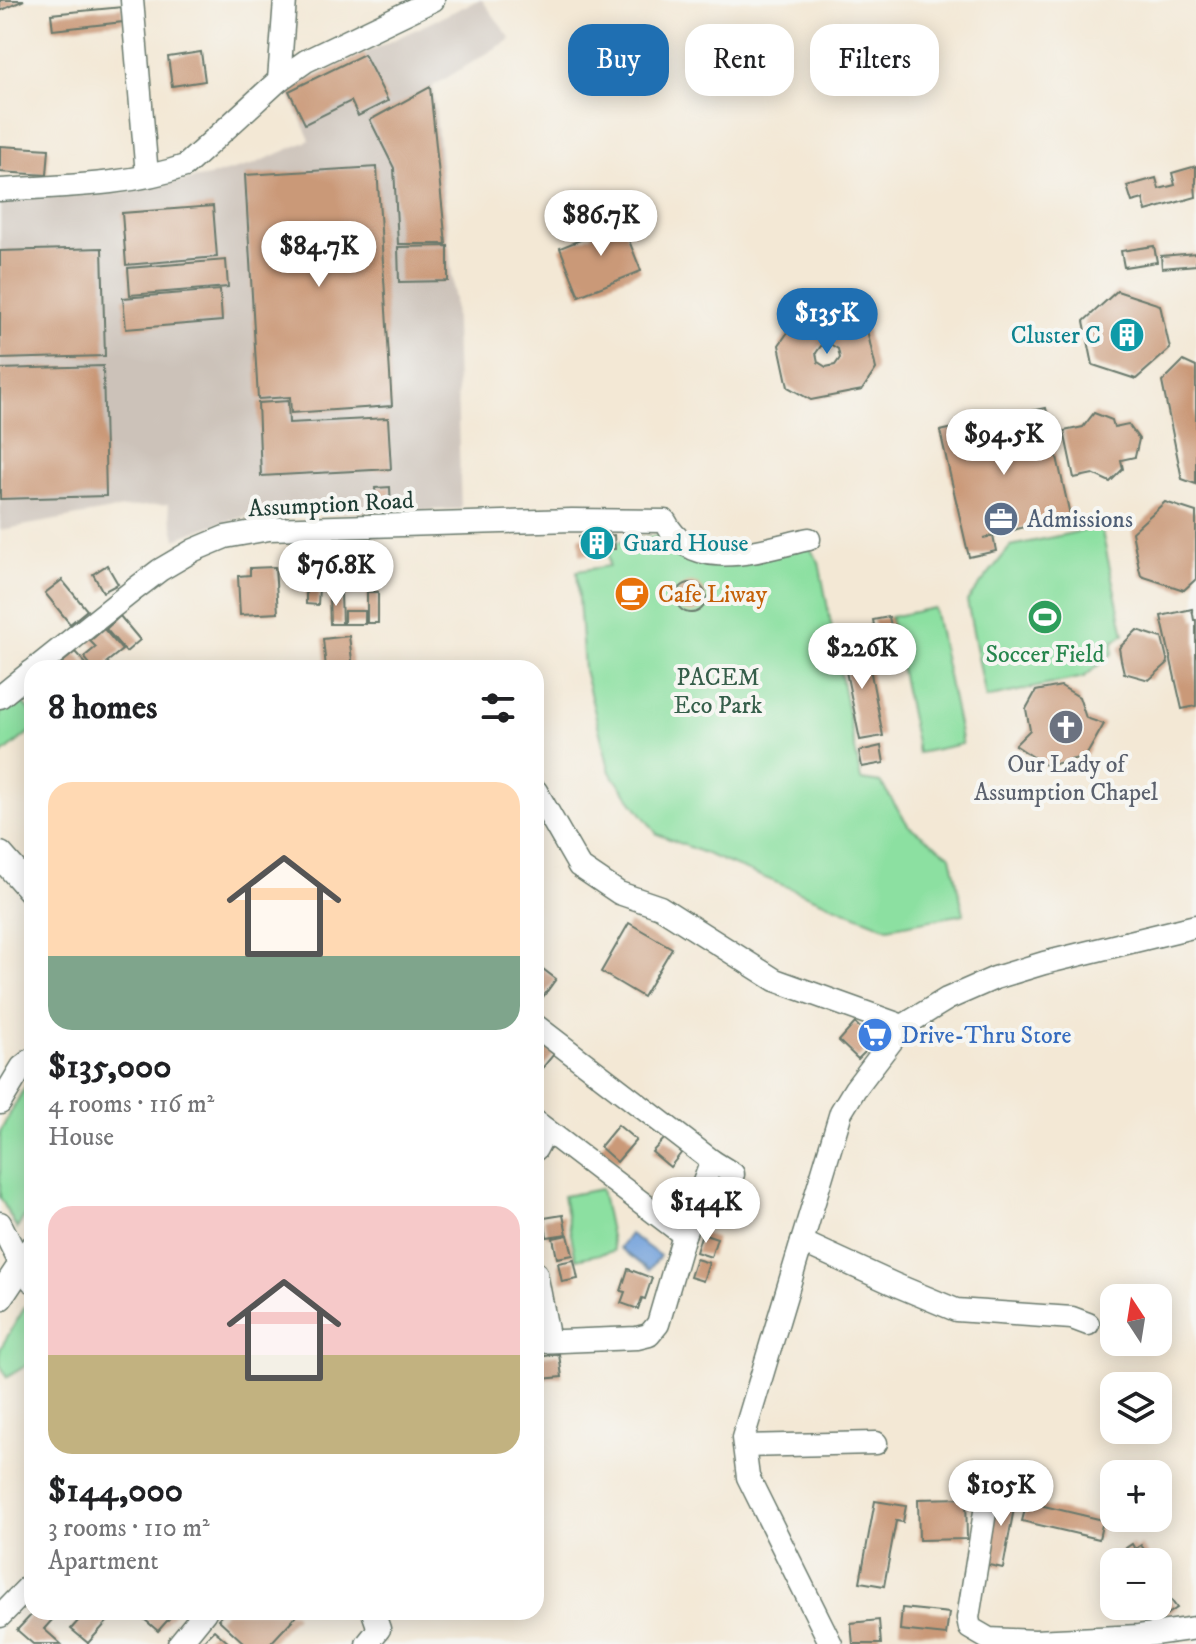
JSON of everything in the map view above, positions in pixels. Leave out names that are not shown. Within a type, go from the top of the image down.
[{"type":"main road","points":[[0,855],[24,878]]},
{"type":"main road","points":[[0,1297],[24,1271]]},
{"type":"street","points":[[132,0],[147,175]]},
{"type":"street","points":[[279,80],[285,0]]},
{"type":"street","points":[[0,190],[110,182],[185,166],[279,80],[306,61],[433,0]]},
{"type":"street","name":"Assumption Road","points":[[47,660],[160,570],[194,550],[225,537],[269,529],[665,521],[677,539],[699,551],[723,556],[809,539]]},
{"type":"street","name":"Assumption Road","points":[[0,697],[24,678]]},
{"type":"street","points":[[544,805],[579,866],[619,893],[660,907],[775,980],[903,1026]]},
{"type":"street","points":[[831,1644],[748,1477],[743,1438],[841,1112],[903,1026],[947,999],[995,978],[1044,963],[1196,926]]},
{"type":"street","points":[[544,1032],[733,1174]]},
{"type":"street","points":[[0,1103],[24,1065]]},
{"type":"street","points":[[544,1137],[684,1235]]},
{"type":"street","points":[[544,1341],[649,1335],[658,1324],[684,1235],[712,1161]]},
{"type":"street","points":[[0,1223],[24,1259]]},
{"type":"street","points":[[802,1242],[956,1310],[1072,1318],[1088,1324]]},
{"type":"street","points":[[745,1446],[876,1443]]},
{"type":"street","points":[[989,1487],[968,1618],[970,1628],[989,1639],[1035,1641],[1139,1636],[1196,1628]]},
{"type":"street","points":[[0,1616],[24,1591]]},
{"type":"street","points":[[179,1644],[198,1620]]},
{"type":"street","points":[[367,1644],[379,1629],[376,1620]]},
{"type":"shaded area","points":[[482,0],[511,39],[433,86],[454,297],[461,509],[252,515],[176,539],[168,504],[123,508],[0,530],[0,196],[36,198],[120,193],[252,165],[310,140],[287,90]]},
{"type":"green space","name":"Soccer Field","points":[[1101,527],[1124,634],[1113,642],[1113,653],[1084,677],[986,698],[967,601],[1011,546]]},
{"type":"green space","name":"PACEM Eco Park","points":[[658,535],[706,562],[734,565],[809,547],[819,562],[861,780],[881,783],[909,826],[951,856],[964,914],[888,928],[657,834],[610,772],[584,670],[577,571],[609,566],[608,544]]},
{"type":"green space","points":[[934,608],[962,744],[918,753],[890,617]]},
{"type":"green space","points":[[19,698],[24,704],[24,736],[0,756],[0,713]]},
{"type":"green space","points":[[24,1088],[24,1217],[17,1229],[0,1197],[0,1132]]},
{"type":"green space","points":[[601,1189],[614,1251],[576,1259],[563,1196]]},
{"type":"green space","points":[[24,1309],[24,1367],[7,1377],[0,1365],[0,1349]]},
{"type":"water","points":[[630,1234],[660,1256],[649,1270],[620,1248]]},
{"type":"building","points":[[0,0],[24,0],[0,11]]},
{"type":"building","points":[[122,7],[123,22],[53,30],[51,14]]},
{"type":"building","points":[[201,52],[205,81],[172,86],[168,57]]},
{"type":"building","points":[[364,54],[388,101],[358,116],[351,101],[305,124],[289,91]]},
{"type":"building","points":[[430,87],[446,244],[398,244],[394,168],[370,120]]},
{"type":"building","points":[[0,146],[49,149],[47,175],[0,172]]},
{"type":"building","points":[[1196,166],[1196,197],[1146,211],[1143,199],[1132,202],[1127,186],[1156,178],[1159,189],[1175,185],[1172,173]]},
{"type":"building","points":[[377,167],[392,406],[291,413],[290,397],[258,399],[245,175]]},
{"type":"building","points":[[213,206],[217,257],[126,265],[122,213]]},
{"type":"building","points":[[620,218],[641,271],[579,296],[560,248],[593,235],[591,229]]},
{"type":"building","points":[[448,246],[448,281],[399,282],[398,247]]},
{"type":"building","points":[[1154,246],[1157,262],[1124,267],[1121,251]]},
{"type":"building","points":[[102,248],[105,356],[0,359],[0,251]]},
{"type":"building","points":[[1196,253],[1196,265],[1162,268],[1161,256]]},
{"type":"building","points":[[226,260],[228,287],[130,295],[128,268]]},
{"type":"building","points":[[220,290],[222,321],[126,329],[123,298]]},
{"type":"building","name":"Cluster C","points":[[1117,291],[1160,305],[1170,349],[1136,379],[1093,365],[1084,321]]},
{"type":"building","points":[[842,312],[866,326],[876,369],[862,390],[811,400],[788,387],[779,345],[795,322]],"holes":[[[830,344],[838,349],[840,358],[835,365],[826,367],[818,362],[816,353],[821,346]]]},
{"type":"building","points":[[1183,361],[1196,367],[1196,484],[1182,479],[1162,382]]},
{"type":"building","points":[[103,366],[106,496],[0,499],[0,369]]},
{"type":"building","points":[[288,401],[289,423],[388,418],[391,469],[261,476],[258,403]]},
{"type":"building","points":[[1046,408],[1070,515],[983,538],[993,536],[996,551],[969,557],[940,431]]},
{"type":"building","points":[[1094,413],[1112,420],[1114,427],[1128,424],[1139,439],[1135,457],[1121,460],[1123,469],[1110,482],[1093,474],[1074,478],[1064,431],[1083,427]]},
{"type":"building","points":[[390,487],[391,509],[376,510],[375,488]]},
{"type":"building","points":[[1165,502],[1196,512],[1196,579],[1184,590],[1141,576],[1139,568],[1132,532]]},
{"type":"building","name":"Guard House","points":[[614,535],[615,549],[604,549],[604,554],[580,555],[579,537]]},
{"type":"building","points":[[107,565],[118,584],[103,592],[93,574]]},
{"type":"building","points":[[294,565],[320,570],[318,605],[306,604],[306,585],[304,589],[293,589]]},
{"type":"building","points":[[275,567],[278,613],[240,615],[238,576],[250,575],[250,568]]},
{"type":"building","points":[[62,580],[87,610],[70,624],[45,593]]},
{"type":"building","points":[[691,583],[702,587],[706,598],[702,609],[691,613],[680,609],[676,598],[680,587]]},
{"type":"building","points":[[367,592],[378,592],[378,623],[367,623]]},
{"type":"building","points":[[329,593],[341,593],[342,624],[330,624]]},
{"type":"building","points":[[1192,609],[1196,620],[1196,706],[1182,709],[1161,616]]},
{"type":"building","points":[[344,611],[365,611],[365,624],[344,624]]},
{"type":"building","points":[[120,616],[140,640],[126,652],[106,629]]},
{"type":"building","points":[[889,617],[895,642],[878,646],[873,620]]},
{"type":"building","points":[[104,629],[122,650],[110,660],[86,660],[84,657],[96,647],[90,641]]},
{"type":"building","points":[[1137,630],[1162,638],[1168,663],[1149,680],[1124,673],[1119,648]]},
{"type":"building","points":[[349,636],[352,660],[325,660],[323,639]]},
{"type":"building","points":[[865,642],[883,736],[860,740],[841,647]]},
{"type":"building","points":[[75,652],[82,660],[65,660]]},
{"type":"building","name":"Our Lady of Assumption Chapel","points":[[1061,686],[1079,697],[1086,718],[1104,724],[1086,756],[1047,766],[1015,745],[1030,730],[1026,709],[1036,691]]},
{"type":"building","points":[[881,746],[884,763],[862,767],[859,751]]},
{"type":"building","points":[[629,923],[672,948],[643,997],[601,972]]},
{"type":"building","points":[[544,970],[556,979],[544,996]]},
{"type":"building","points":[[855,1023],[875,1042],[858,1059],[839,1041]]},
{"type":"building","name":"Drive-Thru Store","points":[[867,1025],[884,1030],[876,1040],[864,1029]]},
{"type":"building","points":[[544,1046],[554,1054],[544,1066]]},
{"type":"building","points":[[618,1125],[636,1140],[617,1162],[600,1147]]},
{"type":"building","points":[[665,1138],[682,1152],[670,1167],[652,1152]]},
{"type":"building","points":[[563,1215],[567,1234],[547,1237],[544,1218]]},
{"type":"building","points":[[702,1233],[717,1238],[711,1257],[696,1252]]},
{"type":"building","points":[[568,1235],[573,1255],[557,1258],[553,1238]]},
{"type":"building","points":[[696,1259],[709,1263],[703,1281],[690,1277]]},
{"type":"building","points":[[574,1260],[578,1279],[562,1282],[558,1263]]},
{"type":"building","points":[[628,1269],[652,1278],[638,1309],[621,1303],[625,1292],[621,1291]]},
{"type":"building","points":[[559,1354],[562,1377],[544,1379],[544,1356]]},
{"type":"building","points":[[998,1489],[1017,1492],[1003,1568],[984,1564]]},
{"type":"building","points":[[966,1498],[967,1539],[919,1540],[918,1499]]},
{"type":"building","points":[[875,1501],[906,1506],[903,1522],[896,1521],[884,1586],[860,1582]]},
{"type":"building","points":[[1027,1502],[1100,1519],[1100,1532],[1099,1539],[1022,1521]]},
{"type":"building","points":[[902,1608],[949,1613],[946,1635],[900,1630]]},
{"type":"building","points":[[26,1620],[52,1620],[44,1629],[61,1644],[33,1644],[17,1630]]},
{"type":"building","points":[[79,1620],[109,1620],[88,1643],[71,1629]]},
{"type":"building","points":[[145,1620],[168,1620],[158,1631]]},
{"type":"building","points":[[219,1620],[292,1620],[270,1644],[245,1644]]},
{"type":"building","points":[[879,1620],[881,1644],[853,1644],[851,1623]]},
{"type":"building","points":[[214,1630],[230,1644],[200,1644]]},
{"type":"place","name":"Cluster C","points":[[1127,335]]},
{"type":"place","name":"Admissions","points":[[1001,519]]},
{"type":"place","name":"Guard House","points":[[597,543]]},
{"type":"place","name":"Cafe Liway","points":[[632,594]]},
{"type":"place","name":"Soccer Field","points":[[1045,617]]},
{"type":"place","name":"Our Lady of Assumption Chapel","points":[[1066,727]]},
{"type":"place","name":"Drive-Thru Store","points":[[875,1035]]}]
